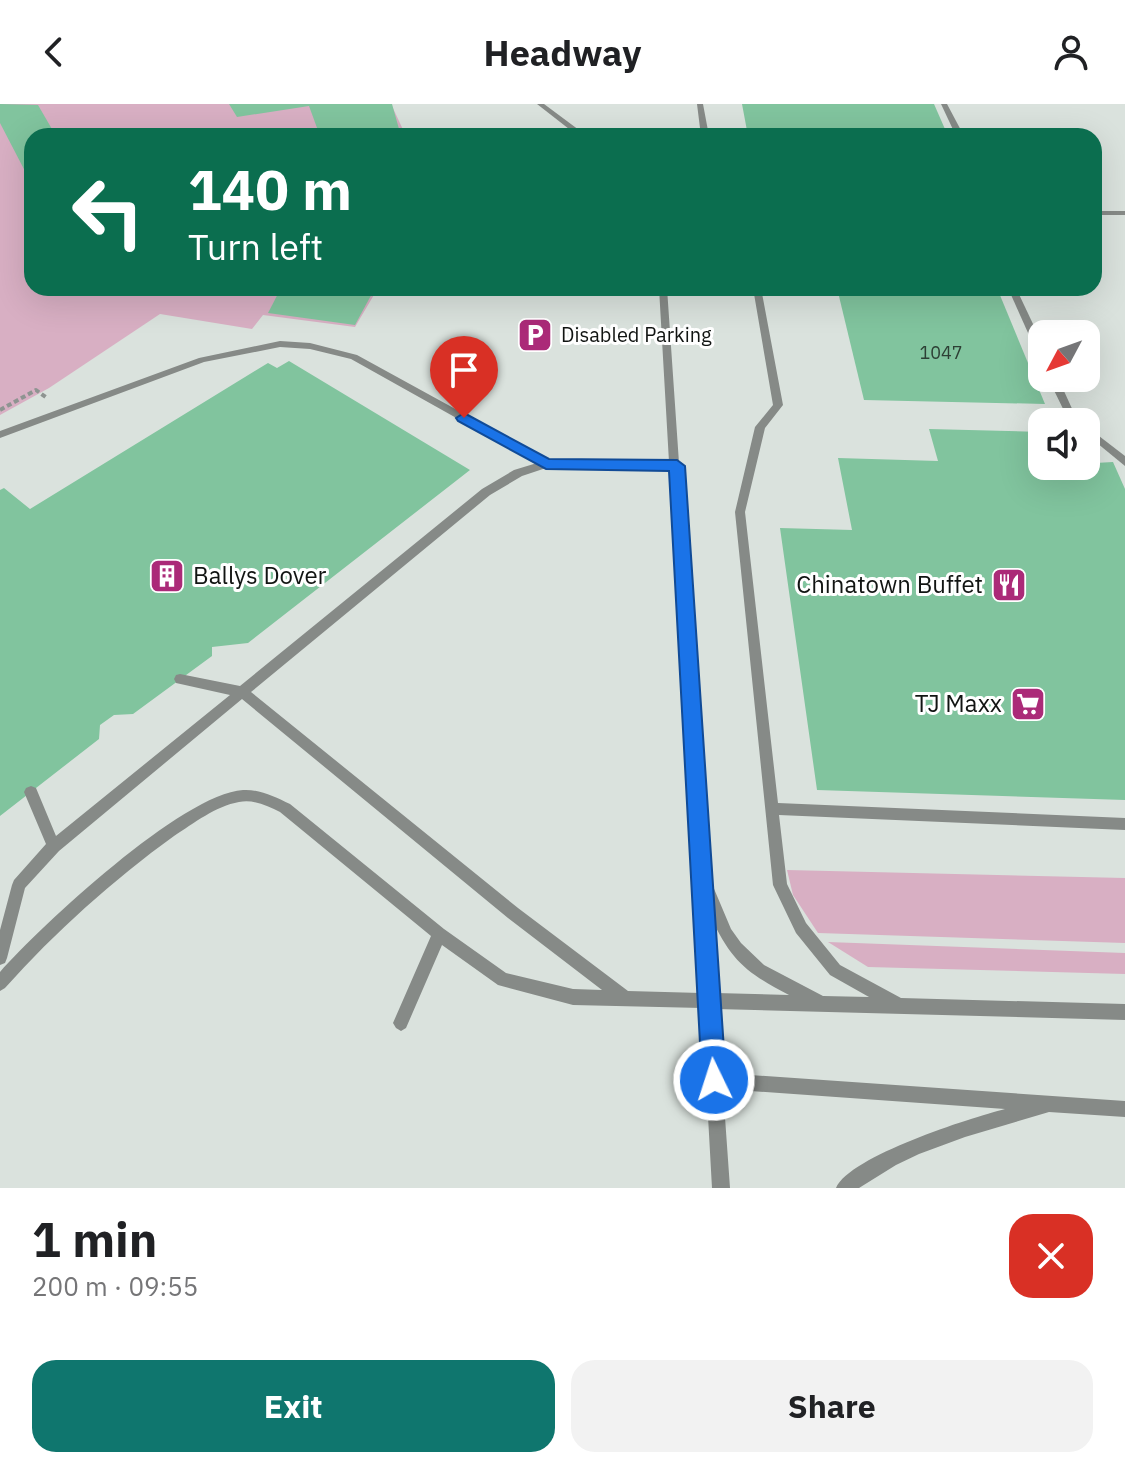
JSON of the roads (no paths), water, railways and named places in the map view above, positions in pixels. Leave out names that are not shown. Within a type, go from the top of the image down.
[{"type":"lane","points":[[540,104],[572,128]]},
{"type":"lane","points":[[700,104],[704,128]]},
{"type":"lane","points":[[944,104],[956,128]]},
{"type":"lane","points":[[1102,213],[1125,213]]},
{"type":"lane","points":[[664,296],[677,466],[721,1188]]},
{"type":"lane","points":[[758,296],[778,405],[760,427],[740,512],[780,885],[801,928],[835,970],[898,1005]]},
{"type":"lane","points":[[1016,296],[1028,323]]},
{"type":"lane","points":[[0,435],[202,360],[280,344],[310,346],[354,357],[546,464]]},
{"type":"lane","points":[[1100,441],[1125,462]]},
{"type":"lane","points":[[0,958],[19,885],[54,846],[486,492],[518,473],[546,464],[677,466]]},
{"type":"lane","points":[[180,679],[242,692],[513,913],[625,998]]},
{"type":"lane","points":[[31,792],[54,846]]},
{"type":"lane","points":[[0,983],[25,952],[155,842],[206,807],[236,796],[263,797],[285,808],[439,934],[503,980],[573,997],[1125,1012]]},
{"type":"lane","points":[[771,809],[1125,824]]},
{"type":"lane","points":[[701,875],[724,936],[751,968],[823,1004]]},
{"type":"lane","points":[[401,1023],[439,934]]},
{"type":"lane","points":[[714,1080],[1125,1109]]},
{"type":"lane","points":[[845,1188],[867,1170],[916,1147],[1050,1104]]},
{"type":"place","name":"Disabled Parking","points":[[535,335]]},
{"type":"place","name":"Ballys Dover","points":[[167,576]]},
{"type":"place","name":"Chinatown Buffet","points":[[1009,585]]},
{"type":"place","name":"TJ Maxx","points":[[1028,704]]}]
